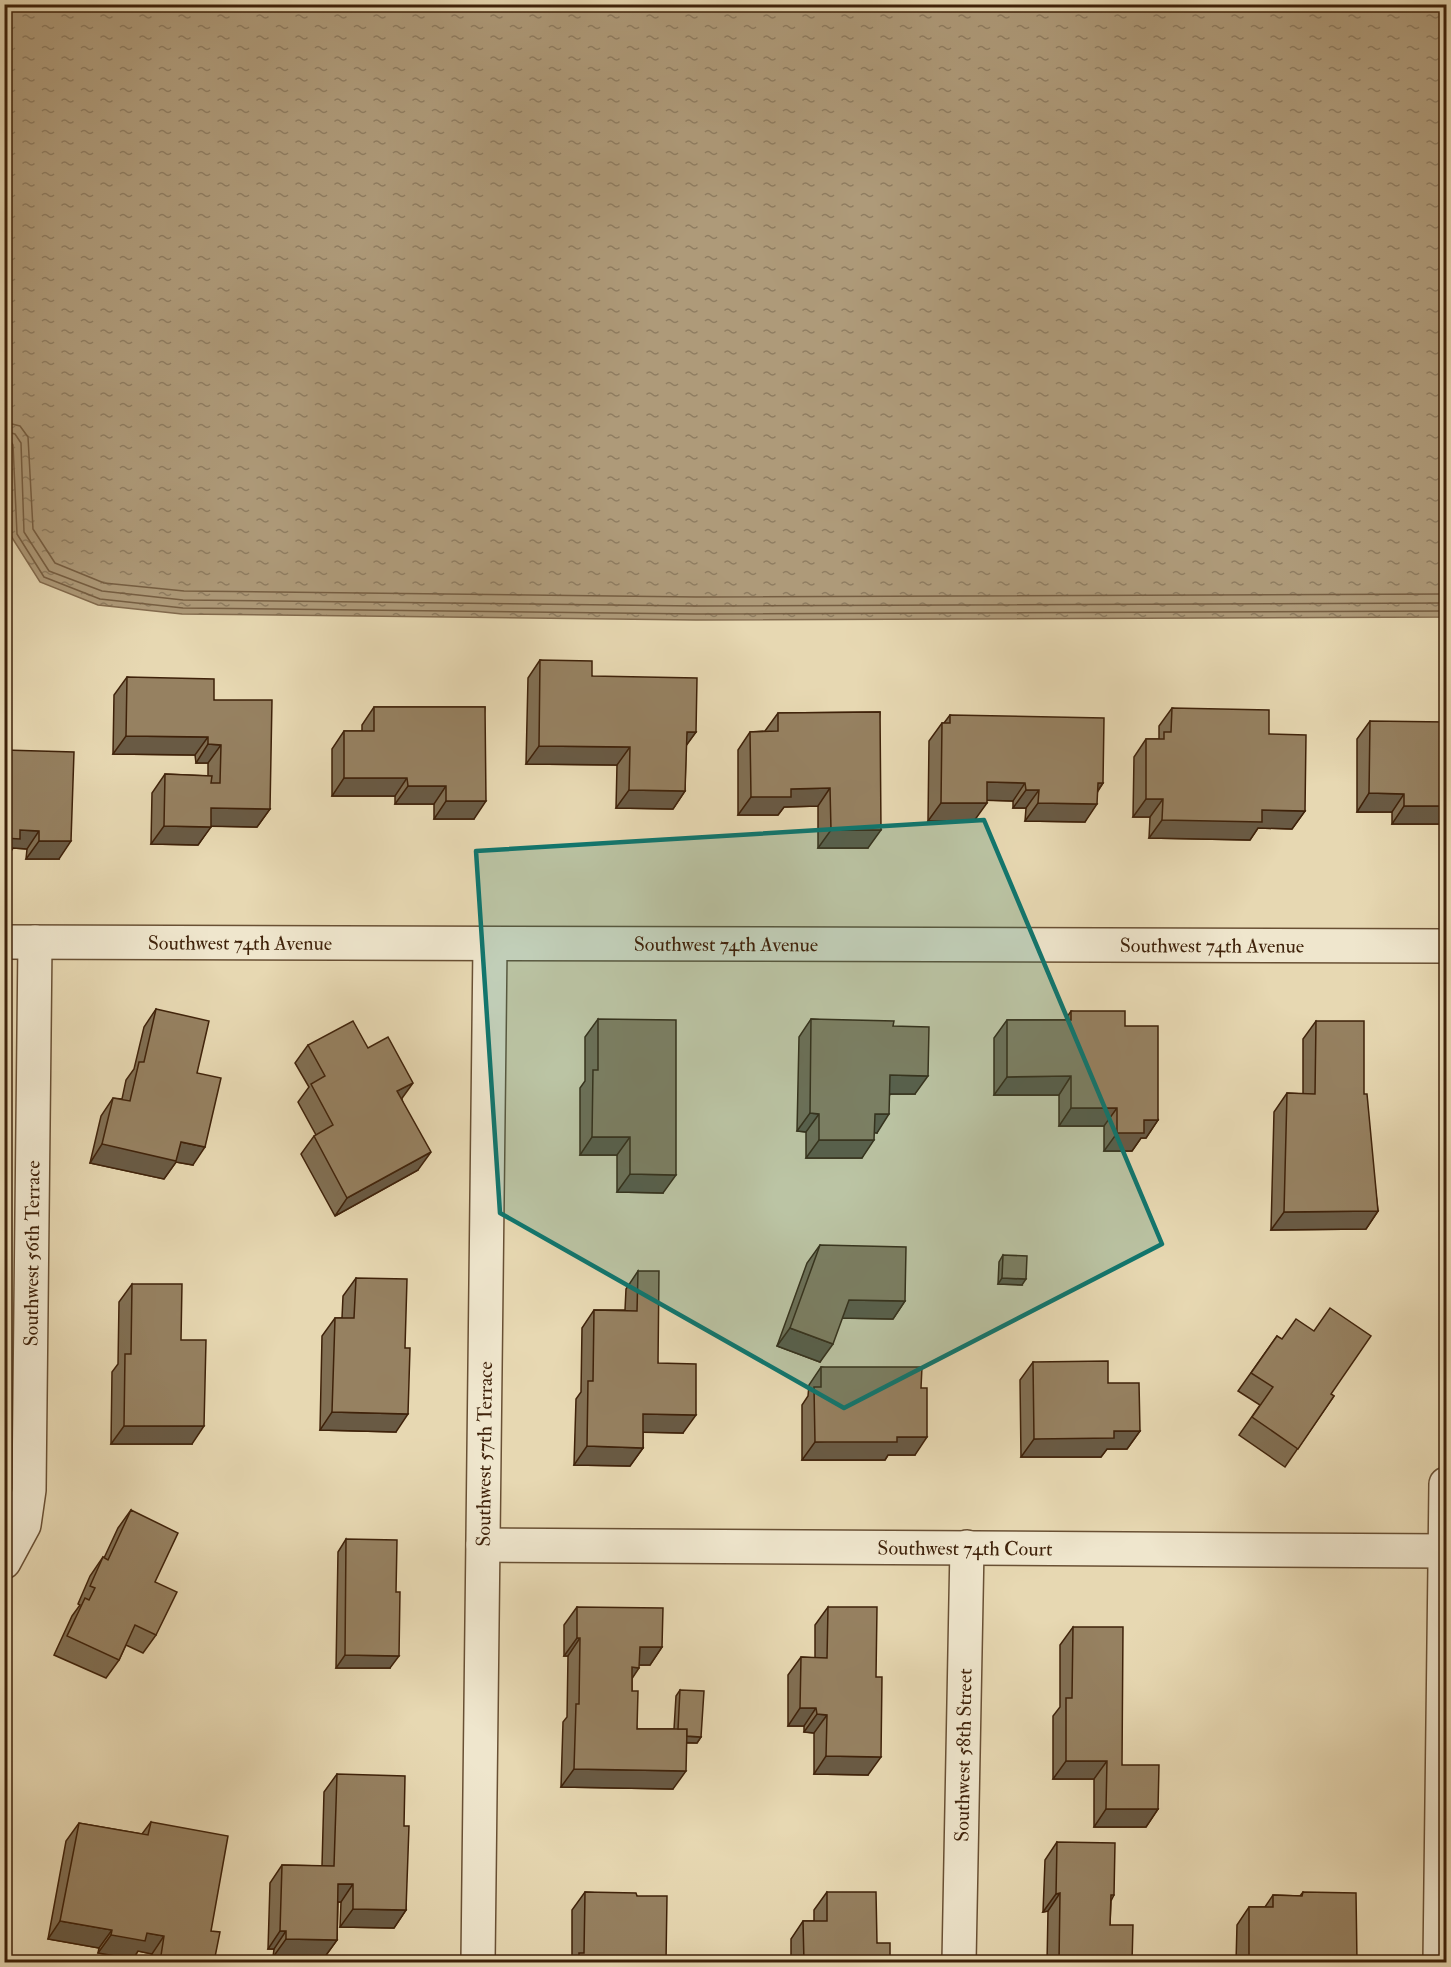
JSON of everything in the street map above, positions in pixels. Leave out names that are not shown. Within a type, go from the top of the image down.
[{"type":"street","name":"Southwest 74th Avenue","points":[[20,942],[1446,946]]},
{"type":"street","name":"Southwest 56th Terrace","points":[[4,1562],[24,1525],[29,1490],[20,942]]},
{"type":"street","name":"Southwest 57th Terrace","points":[[478,1962],[490,945]]},
{"type":"street","points":[[1440,1962],[1446,1484]]},
{"type":"street","name":"Southwest 74th Court","points":[[483,1545],[1446,1551]]},
{"type":"street","name":"Southwest 58th Street","points":[[959,1962],[967,1547]]},
{"type":"highlighted area","points":[[984,820],[1162,1244],[844,1408],[500,1213],[476,851]]},
{"type":"water","points":[[4,5],[1446,5],[1446,617],[696,620],[182,614],[98,605],[40,582],[11,536],[5,266]]},
{"type":"building","points":[[540,660],[592,661],[592,676],[697,678],[696,732],[687,732],[685,791],[629,790],[630,747],[539,746]]},
{"type":"building","points":[[127,677],[214,679],[214,700],[272,700],[270,809],[211,808],[211,827],[164,826],[165,774],[212,776],[211,783],[220,783],[221,745],[208,744],[208,737],[126,736]]},
{"type":"building","points":[[374,707],[485,707],[486,801],[446,801],[446,786],[408,786],[407,778],[344,778],[344,731],[374,731]]},
{"type":"building","points":[[1172,708],[1269,710],[1269,734],[1306,735],[1305,811],[1262,810],[1262,822],[1162,820],[1163,799],[1146,799],[1146,739],[1164,739],[1164,732],[1171,732]]},
{"type":"building","points":[[880,712],[881,830],[831,830],[830,788],[791,789],[791,797],[751,797],[750,732],[778,731],[778,713]]},
{"type":"building","points":[[950,715],[1104,718],[1103,783],[1098,783],[1097,804],[1038,803],[1039,790],[1026,790],[1025,783],[987,782],[987,803],[941,803],[942,723],[950,723]]},
{"type":"building","points":[[1370,721],[1446,722],[1446,806],[1404,806],[1404,794],[1369,793]]},
{"type":"building","points":[[4,750],[74,752],[71,841],[39,841],[39,831],[20,830],[20,839],[4,838]]},
{"type":"building","points":[[156,1009],[209,1021],[197,1073],[221,1078],[205,1147],[181,1142],[176,1161],[102,1144],[113,1098],[130,1101],[139,1062],[144,1062]]},
{"type":"building","points":[[1071,1011],[1125,1011],[1125,1026],[1158,1026],[1158,1120],[1144,1120],[1144,1133],[1117,1133],[1117,1108],[1071,1108],[1071,1076],[1007,1077],[1007,1020],[1071,1020]]},
{"type":"building","points":[[598,1019],[676,1020],[676,1175],[630,1174],[630,1137],[592,1137],[593,1070],[598,1070]]},
{"type":"building","points":[[811,1019],[894,1021],[893,1026],[929,1027],[928,1076],[890,1075],[889,1114],[875,1114],[874,1140],[819,1140],[819,1114],[810,1113]]},
{"type":"building","points":[[353,1021],[368,1048],[388,1037],[413,1083],[397,1091],[431,1152],[347,1198],[314,1136],[333,1125],[311,1084],[325,1076],[308,1045]]},
{"type":"building","points":[[1316,1021],[1364,1021],[1364,1094],[1367,1094],[1378,1211],[1284,1212],[1287,1093],[1315,1094]]},
{"type":"building","points":[[820,1245],[906,1247],[905,1301],[849,1300],[833,1344],[790,1328]]},
{"type":"building","points":[[1003,1255],[1027,1256],[1026,1279],[1002,1278]]},
{"type":"building","points":[[638,1271],[659,1271],[658,1363],[696,1364],[696,1415],[643,1414],[643,1448],[587,1446],[588,1381],[593,1381],[594,1310],[637,1311]]},
{"type":"building","points":[[356,1278],[407,1279],[405,1348],[410,1348],[408,1414],[332,1412],[335,1318],[354,1318]]},
{"type":"building","points":[[132,1284],[182,1284],[181,1340],[206,1340],[204,1426],[124,1426],[125,1354],[131,1354]]},
{"type":"building","points":[[1330,1308],[1371,1336],[1331,1394],[1334,1396],[1298,1449],[1252,1417],[1273,1387],[1251,1373],[1277,1336],[1282,1339],[1296,1319],[1314,1331]]},
{"type":"building","points":[[1108,1361],[1108,1383],[1139,1383],[1140,1431],[1114,1431],[1114,1438],[1034,1439],[1033,1362]]},
{"type":"building","points":[[821,1367],[922,1367],[921,1388],[927,1388],[927,1437],[897,1437],[897,1442],[815,1442],[814,1387],[821,1387]]},
{"type":"building","points":[[131,1510],[178,1533],[155,1582],[177,1592],[156,1635],[135,1625],[119,1660],[67,1636],[85,1598],[89,1600],[95,1588],[90,1586],[103,1557],[108,1560]]},
{"type":"building","points":[[346,1539],[397,1540],[396,1592],[400,1592],[399,1656],[345,1655]]},
{"type":"building","points":[[577,1607],[663,1608],[662,1647],[640,1647],[639,1668],[632,1667],[632,1691],[638,1691],[637,1729],[687,1729],[686,1771],[574,1769],[576,1704],[579,1704],[580,1638],[577,1638]]},
{"type":"building","points":[[828,1607],[877,1607],[876,1677],[882,1677],[881,1757],[826,1756],[827,1715],[817,1714],[816,1708],[800,1708],[801,1657],[827,1658]]},
{"type":"building","points":[[1073,1627],[1123,1627],[1122,1765],[1159,1765],[1158,1809],[1106,1809],[1107,1761],[1066,1761],[1066,1698],[1072,1698]]},
{"type":"building","points":[[680,1690],[704,1691],[701,1737],[687,1736],[687,1729],[678,1729]]},
{"type":"building","points":[[337,1774],[405,1776],[404,1826],[409,1826],[406,1910],[353,1909],[353,1884],[338,1884],[337,1940],[286,1939],[286,1931],[280,1931],[282,1865],[334,1866]]},
{"type":"building","points":[[151,1822],[228,1836],[211,1931],[220,1932],[214,1962],[160,1962],[164,1936],[147,1933],[145,1941],[111,1935],[112,1930],[60,1921],[79,1823],[148,1835]]},
{"type":"building","points":[[1057,1842],[1115,1843],[1114,1895],[1111,1895],[1110,1925],[1133,1925],[1132,1962],[1059,1962],[1060,1893],[1056,1894]]},
{"type":"building","points":[[585,1892],[667,1896],[666,1962],[579,1962],[579,1953],[584,1953]]},
{"type":"building","points":[[827,1892],[876,1892],[877,1943],[890,1943],[890,1962],[804,1962],[803,1921],[827,1921]]},
{"type":"building","points":[[1303,1892],[1356,1893],[1357,1962],[1272,1962],[1272,1958],[1249,1958],[1249,1907],[1273,1907],[1273,1895],[1302,1896]]}]
